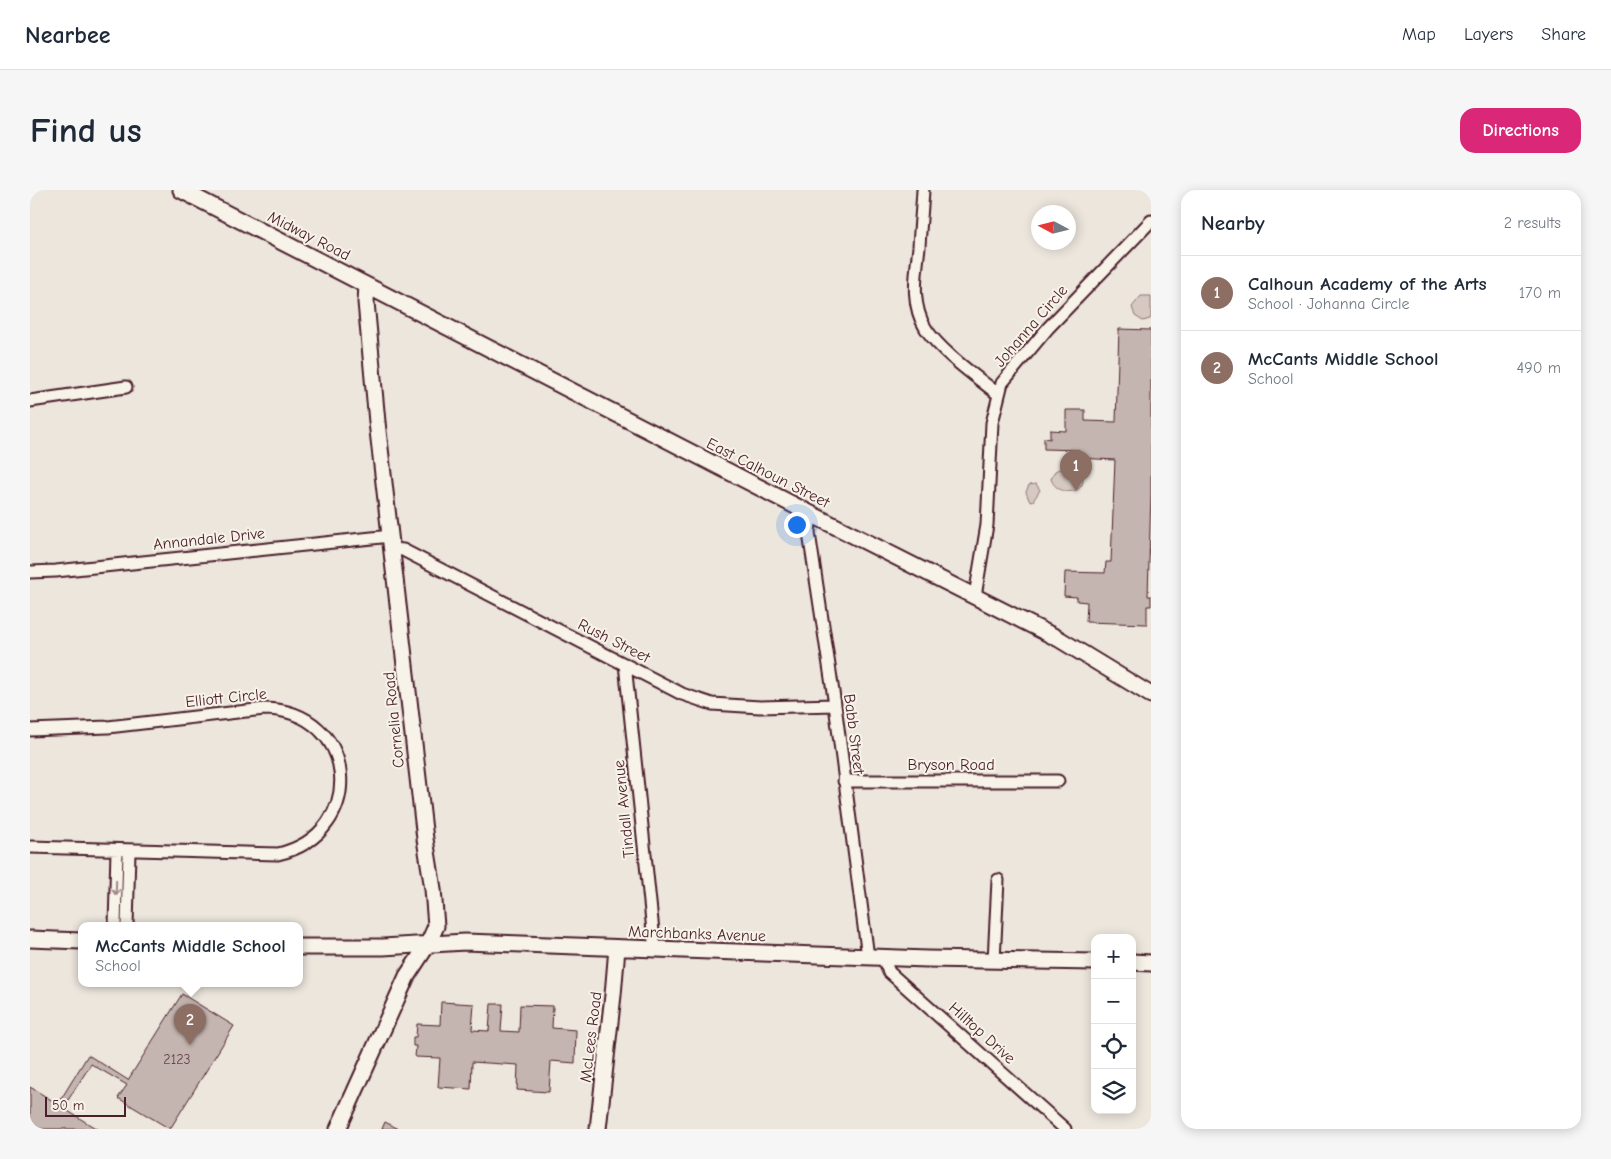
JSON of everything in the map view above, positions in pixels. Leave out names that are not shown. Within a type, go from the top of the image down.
[{"type":"street","name":"Midway Road","points":[[181,190],[367,286]]},
{"type":"street","points":[[923,190],[915,287],[921,319],[926,329],[942,347],[999,395]]},
{"type":"street","name":"Johanna Circle","points":[[975,596],[987,525],[992,423],[1002,383],[1048,328],[1151,221]]},
{"type":"street","name":"East Calhoun Street","points":[[367,286],[1059,639],[1151,695]]},
{"type":"street","name":"Cornelia Road","points":[[338,1129],[407,976],[428,944],[436,926],[366,311],[367,286]]},
{"type":"street","points":[[30,401],[126,388]]},
{"type":"street","name":"Babb Street","points":[[811,514],[809,532],[835,705],[844,781],[875,957]]},
{"type":"street","name":"Annandale Drive","points":[[30,571],[56,572],[392,542]]},
{"type":"street","name":"Rush Street","points":[[392,542],[403,550],[682,694],[712,704],[760,707],[835,705]]},
{"type":"street","name":"Tindall Avenue","points":[[625,664],[655,950]]},
{"type":"street","name":"Elliott Circle","points":[[30,730],[108,726],[264,709],[280,709],[318,726],[332,747],[338,762],[341,780],[335,810],[321,831],[301,846],[290,851],[265,854],[30,847]]},
{"type":"street","name":"Bryson Road","points":[[844,781],[1058,781]]},
{"type":"street","points":[[115,922],[117,850]]},
{"type":"street","points":[[127,922],[129,851]]},
{"type":"street","points":[[994,961],[998,880]]},
{"type":"street","points":[[30,939],[78,941]]},
{"type":"street","name":"Marchbanks Avenue","points":[[303,947],[383,947],[465,942],[994,961],[1091,962]]},
{"type":"street","name":"McLees Road","points":[[598,1129],[617,948]]},
{"type":"street","name":"Hilltop Drive","points":[[875,957],[889,972],[1066,1129]]},
{"type":"street","points":[[1136,962],[1151,962]]},
{"type":"shaded area","points":[[1141,296],[1151,296],[1151,316],[1150,319],[1143,321],[1135,316],[1132,307]]},
{"type":"shaded area","points":[[1059,469],[1078,470],[1082,473],[1083,480],[1079,489],[1069,492],[1054,485],[1051,479],[1055,471]]},
{"type":"shaded area","points":[[1036,484],[1040,490],[1033,501],[1029,500],[1026,492],[1029,485]]},
{"type":"building","points":[[1119,329],[1151,330],[1151,493],[1148,596],[1151,596],[1151,606],[1147,606],[1147,624],[1086,622],[1087,602],[1077,601],[1077,597],[1064,596],[1065,572],[1105,573],[1106,562],[1111,562],[1115,460],[1079,458],[1079,450],[1044,449],[1044,438],[1050,439],[1050,430],[1066,431],[1066,410],[1085,410],[1085,421],[1116,422]]},
{"type":"building","points":[[182,994],[234,1026],[170,1129],[118,1098],[127,1085],[91,1064],[63,1108],[97,1129],[30,1129],[30,1087],[58,1104],[88,1055],[128,1080]]},
{"type":"building","points":[[441,1002],[474,1004],[472,1030],[489,1031],[491,1004],[503,1004],[501,1031],[519,1032],[520,1005],[553,1006],[552,1028],[576,1030],[575,1063],[551,1061],[549,1092],[517,1090],[518,1065],[472,1062],[471,1089],[438,1087],[440,1058],[415,1057],[416,1046],[413,1046],[413,1037],[416,1037],[417,1024],[440,1025]]},
{"type":"building","points":[[385,1122],[399,1129],[382,1129]]},
{"type":"place","name":"Calhoun Academy of the Arts","points":[[1076,491]]},
{"type":"place","name":"McCants Middle School","points":[[190,1045]]}]
